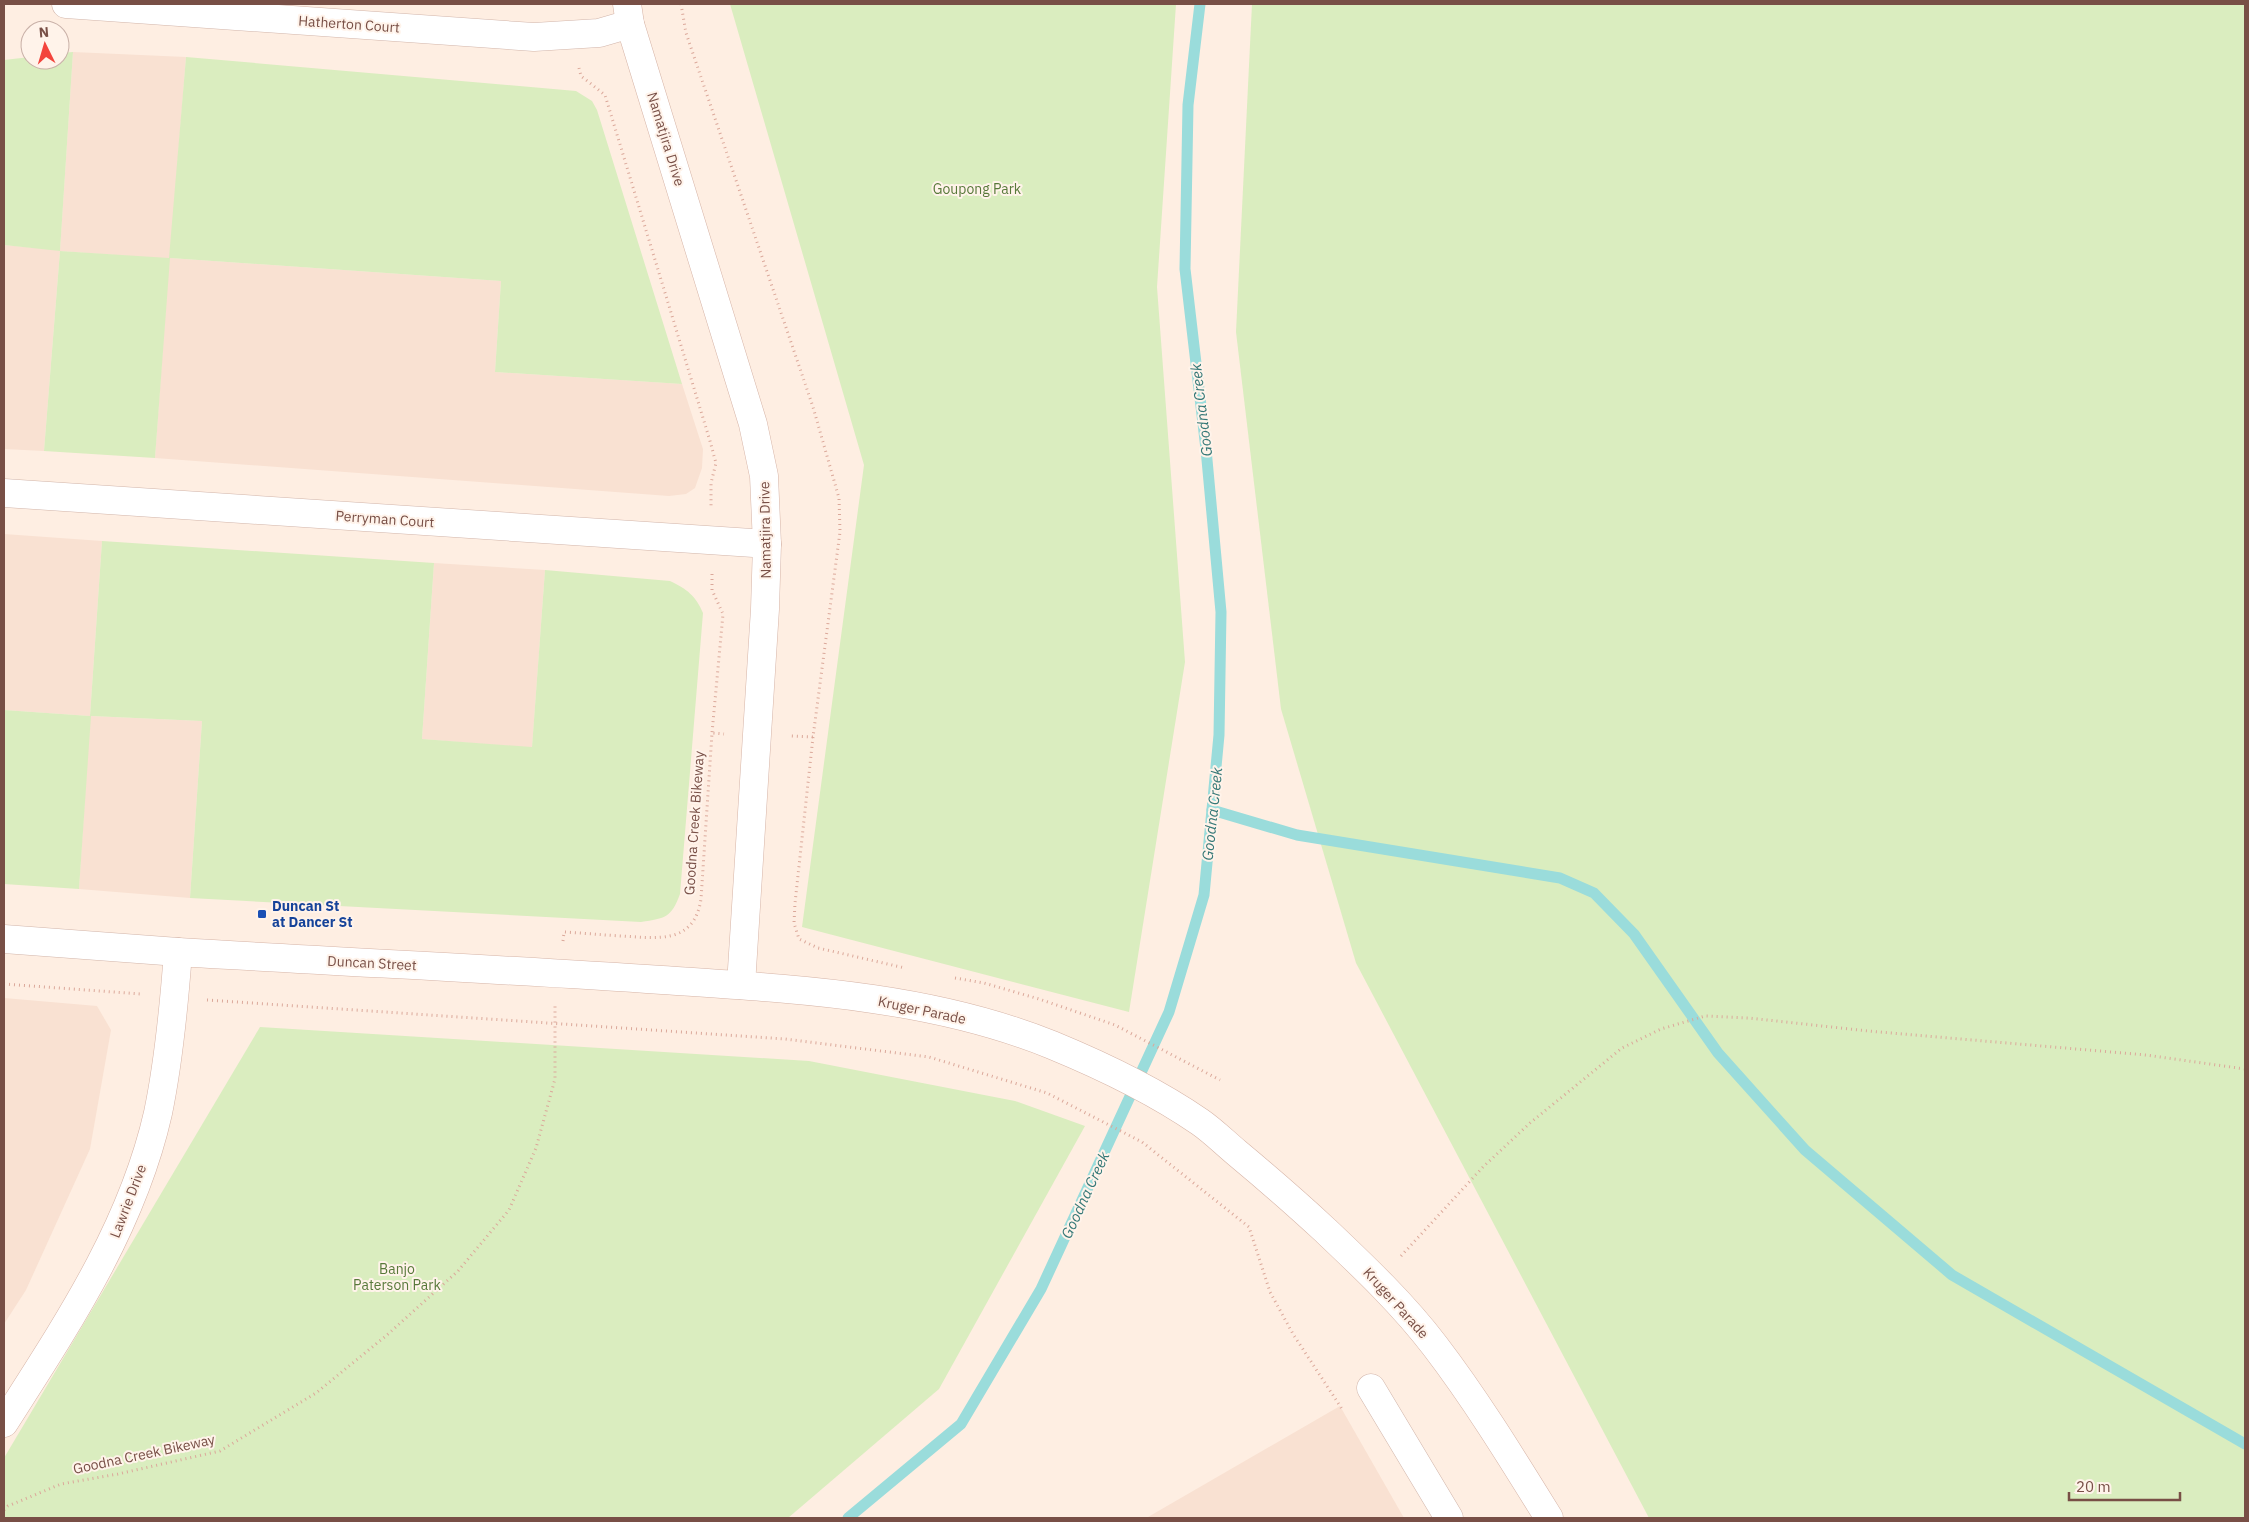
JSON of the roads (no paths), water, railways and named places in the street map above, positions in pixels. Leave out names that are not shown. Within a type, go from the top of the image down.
[{"type":"street","name":"Hatherton Court","points":[[66,4],[534,37],[599,33],[629,14]]},
{"type":"street","name":"Namatjira Drive","points":[[629,14],[753,424],[764,476],[767,544],[765,609],[741,985]]},
{"type":"street","name":"Perryman Court","points":[[4,492],[767,544]]},
{"type":"street","name":"Duncan Street","points":[[4,939],[178,952],[741,985]]},
{"type":"street","name":"Lawrie Drive","points":[[4,1423],[75,1310],[111,1244],[139,1177],[157,1114],[168,1051],[178,952]]},
{"type":"street","name":"Kruger Parade","points":[[741,985],[843,995],[936,1011],[1010,1030],[1050,1044],[1096,1064],[1201,1123],[1284,1192],[1392,1294],[1434,1344],[1482,1410],[1550,1518]]},
{"type":"street","points":[[1371,1388],[1449,1518]]},
{"type":"waterway","name":"Goodna Creek","points":[[848,1518],[961,1424],[1041,1289],[1169,1012],[1204,895],[1219,735],[1221,612],[1206,449],[1185,269],[1188,105],[1200,4]]},
{"type":"waterway","points":[[1212,810],[1297,835],[1560,878],[1594,893],[1634,934],[1718,1053],[1805,1150],[1952,1275],[2245,1444]]},
{"type":"place","name":"Duncan St at Dancer St","points":[[262,914]]},
{"type":"park label","name":"Goupong Park","points":[[977,189]]},
{"type":"park label","name":"Banjo Paterson Park","points":[[397,1278]]}]
